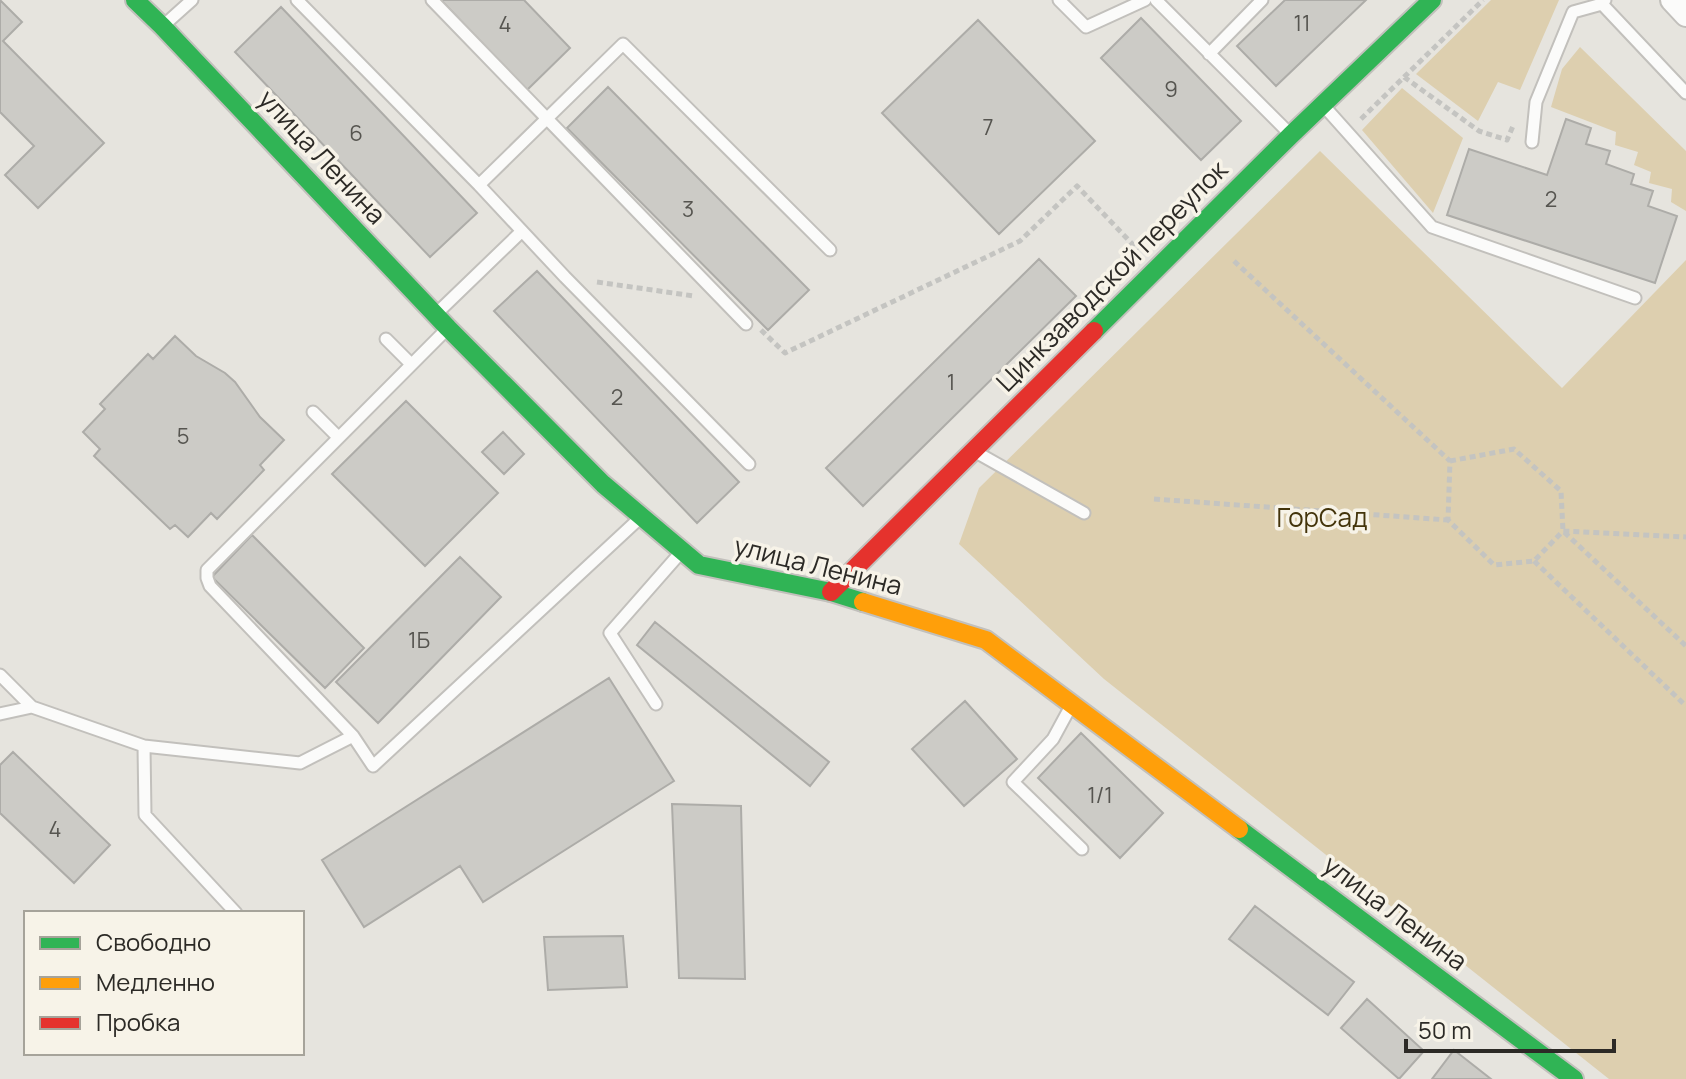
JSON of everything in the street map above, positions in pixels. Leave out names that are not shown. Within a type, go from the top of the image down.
[{"type":"street","name":"улица Ленина","points":[[135,0],[442,321],[603,484],[699,565],[831,592],[986,640],[1574,1079]]},
{"type":"street","name":"Цинкзаводской переулок","points":[[831,592],[1291,135],[1432,0]]},
{"type":"street","points":[[1672,0],[1686,15]]},
{"type":"lane","points":[[162,26],[192,0]]},
{"type":"lane","points":[[297,0],[749,464]]},
{"type":"lane","points":[[432,0],[746,324]]},
{"type":"lane","points":[[1059,0],[1086,27],[1145,0]]},
{"type":"lane","points":[[1156,0],[1291,135]]},
{"type":"lane","points":[[1209,54],[1262,0]]},
{"type":"lane","points":[[1532,142],[1536,102],[1573,12],[1604,2],[1686,93]]},
{"type":"lane","points":[[479,185],[623,44],[830,250]]},
{"type":"lane","points":[[1323,105],[1432,227],[1635,298]]},
{"type":"lane","points":[[522,231],[442,321],[411,364],[207,570],[210,586],[353,736],[373,766],[641,516]]},
{"type":"lane","points":[[386,339],[411,364]]},
{"type":"lane","points":[[313,412],[338,437]]},
{"type":"lane","points":[[973,451],[1084,513]]},
{"type":"lane","points":[[656,704],[610,633],[682,550]]},
{"type":"lane","points":[[0,675],[32,707],[144,746],[300,763],[353,736]]},
{"type":"lane","points":[[1072,704],[1053,739],[1013,782],[1082,849]]},
{"type":"lane","points":[[0,714],[32,707]]},
{"type":"lane","points":[[144,746],[145,815],[234,911]]},
{"type":"path","points":[[1347,132],[1483,0]]},
{"type":"path","points":[[1404,77],[1479,131],[1500,139]]},
{"type":"path","points":[[565,277],[730,302],[785,353],[1020,241],[1077,186],[1139,251]]},
{"type":"path","points":[[1234,261],[1450,461],[1448,520]]},
{"type":"path","points":[[1450,461],[1514,449],[1561,491],[1563,531],[1686,646]]},
{"type":"path","points":[[1154,499],[1448,520],[1494,565],[1534,561],[1563,531],[1686,537]]},
{"type":"path","points":[[1534,561],[1686,706]]},
{"type":"green space","points":[[1491,0],[1559,0],[1520,90],[1498,82],[1478,121],[1416,74]]},
{"type":"green space","points":[[1580,47],[1686,151],[1686,211],[1671,202],[1672,189],[1649,183],[1651,172],[1634,165],[1638,152],[1615,145],[1616,132],[1551,107],[1562,69]]},
{"type":"green space","points":[[1402,88],[1463,138],[1433,213],[1362,130]]},
{"type":"green space","name":"ГорСад","points":[[1320,151],[1562,388],[1686,260],[1686,1079],[1609,1079],[1104,679],[959,544],[979,488]]},
{"type":"building","points":[[0,0],[22,22],[3,41],[104,143],[38,208],[5,175],[34,146],[0,112]]},
{"type":"building","points":[[441,0],[524,0],[570,48],[527,90]]},
{"type":"building","points":[[1285,0],[1366,0],[1276,86],[1237,46]]},
{"type":"building","points":[[281,7],[477,213],[430,257],[235,52]]},
{"type":"building","points":[[1141,18],[1241,121],[1201,160],[1101,58]]},
{"type":"building","points":[[978,20],[1095,141],[999,234],[882,113]]},
{"type":"building","points":[[608,87],[809,290],[768,330],[567,128]]},
{"type":"building","points":[[1566,119],[1591,128],[1586,144],[1610,151],[1606,164],[1634,174],[1631,184],[1653,191],[1648,206],[1677,216],[1655,283],[1447,215],[1469,149],[1547,175]]},
{"type":"building","points":[[1039,259],[1076,296],[863,506],[826,468]]},
{"type":"building","points":[[537,271],[739,482],[697,523],[494,311]]},
{"type":"building","points":[[175,336],[196,356],[235,382],[260,417],[284,440],[260,465],[264,470],[217,519],[211,513],[188,537],[175,525],[170,529],[94,456],[100,449],[83,432],[105,409],[100,404],[148,354],[153,359]]},
{"type":"building","points":[[406,401],[498,493],[425,566],[332,474]]},
{"type":"building","points":[[503,432],[524,454],[504,474],[482,452]]},
{"type":"building","points":[[252,535],[364,648],[325,688],[212,577]]},
{"type":"building","points":[[460,557],[501,597],[378,723],[336,682]]},
{"type":"building","points":[[655,622],[829,762],[810,786],[637,645]]},
{"type":"building","points":[[609,678],[674,781],[483,902],[460,866],[364,927],[322,860]]},
{"type":"building","points":[[965,701],[1017,759],[964,806],[912,749]]},
{"type":"building","points":[[1081,733],[1163,813],[1120,858],[1038,778]]},
{"type":"building","points":[[13,752],[110,845],[74,883],[0,813],[0,765]]},
{"type":"building","points":[[672,804],[741,806],[745,979],[679,978]]},
{"type":"building","points":[[1255,906],[1354,982],[1328,1015],[1229,939]]},
{"type":"building","points":[[623,936],[627,987],[548,990],[544,937]]},
{"type":"building","points":[[1367,999],[1424,1051],[1399,1079],[1341,1028]]},
{"type":"building","points":[[1454,1050],[1491,1079],[1432,1079]]},
{"type":"traffic: fast","points":[[135,0],[448,328],[603,484],[699,565],[831,592],[863,602]]},
{"type":"traffic: fast","points":[[1094,331],[1432,0]]},
{"type":"traffic: fast","points":[[1239,829],[1574,1079]]},
{"type":"traffic: slow","points":[[863,602],[986,640],[1239,829]]},
{"type":"traffic: jam","points":[[831,592],[1094,331]]}]
